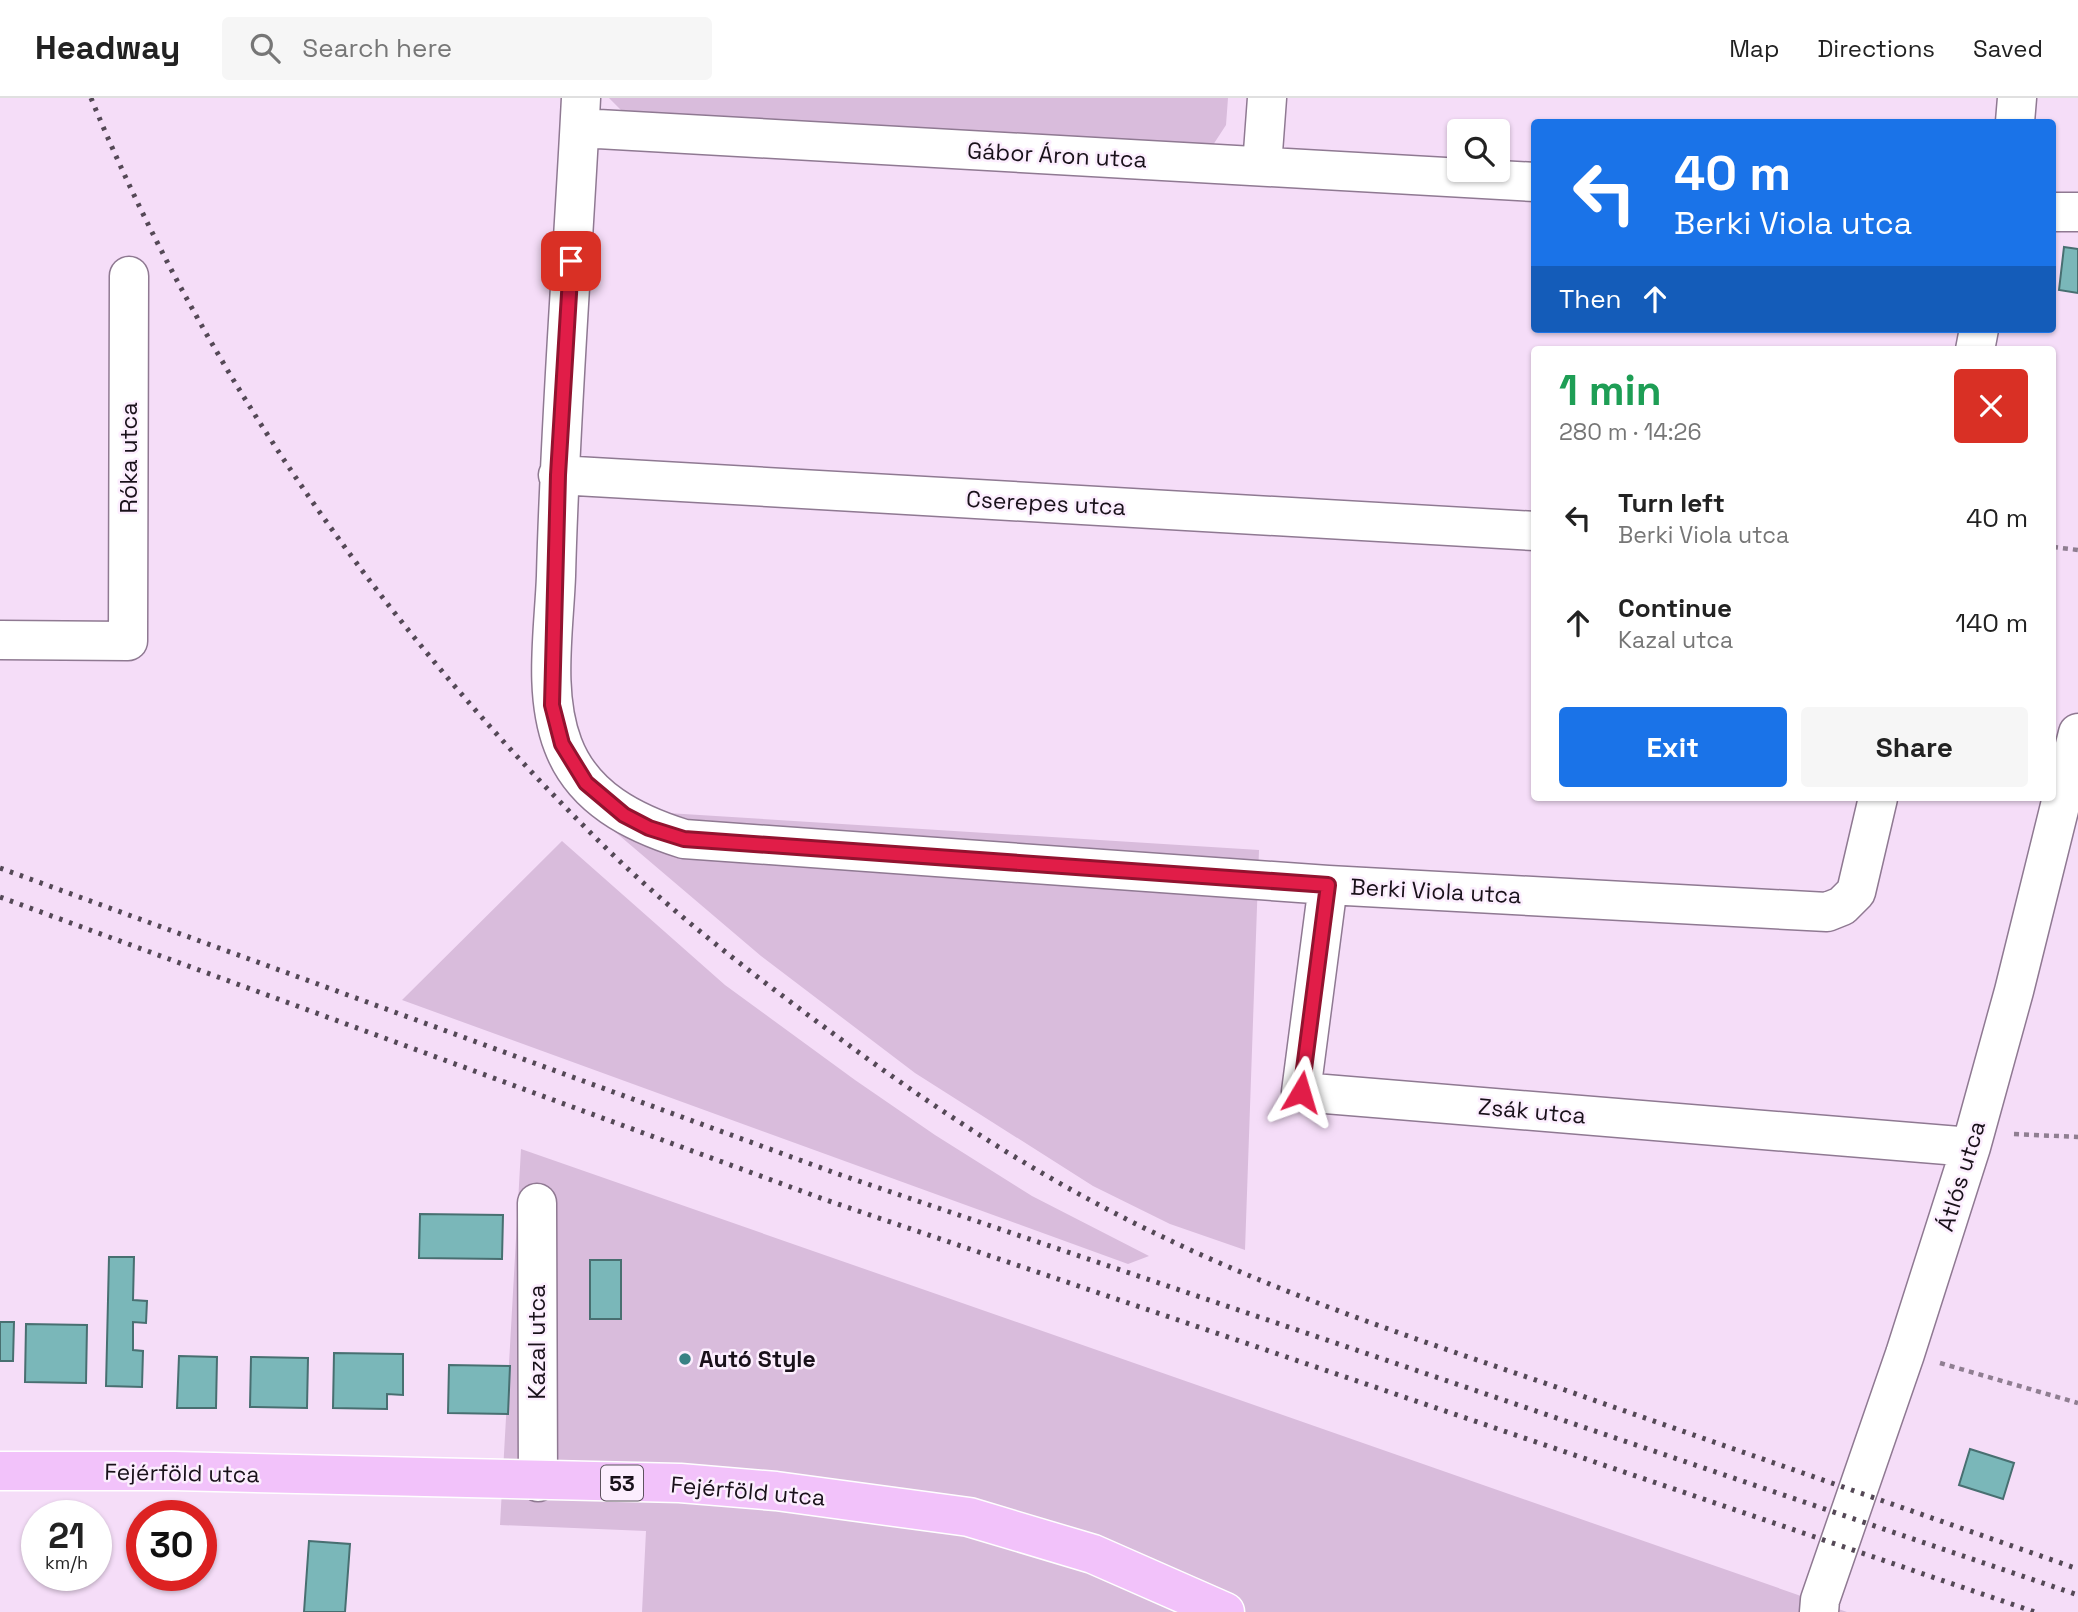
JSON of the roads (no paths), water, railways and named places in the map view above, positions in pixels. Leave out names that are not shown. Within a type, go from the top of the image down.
[{"type":"main road","name":"Fejérföld utca","points":[[0,1471],[174,1471],[538,1482],[680,1483],[762,1490],[970,1517],[1093,1555],[1225,1612]]},
{"type":"street","points":[[1262,166],[1267,98]]},
{"type":"street","points":[[2015,119],[2017,98]]},
{"type":"street","points":[[558,475],[581,113]]},
{"type":"street","name":"Gábor Áron utca","points":[[581,113],[1262,166],[1531,183]]},
{"type":"street","points":[[2056,212],[2078,212]]},
{"type":"street","name":"Róka utca","points":[[0,640],[128,641],[129,276]]},
{"type":"street","name":"Cserepes utca","points":[[558,475],[1531,531]]},
{"type":"street","name":"Berki Viola utca","points":[[558,475],[552,705],[562,744],[586,783],[624,815],[649,828],[684,839],[1328,885],[1827,912],[1842,906],[1856,892],[1877,801]]},
{"type":"street","name":"Átlós utca","points":[[1819,1612],[1820,1600],[1905,1354],[1973,1140],[2014,991],[2078,733]]},
{"type":"street","name":"Zsák utca","points":[[1328,885],[1301,1092],[1973,1140]]},
{"type":"street","name":"Kazal utca","points":[[537,1203],[538,1482]]},
{"type":"railway","points":[[91,98],[138,202],[190,304],[248,403],[311,499],[379,592],[451,681],[527,767],[607,849],[659,897],[770,987],[908,1088],[1034,1169],[1122,1217],[1215,1261],[1414,1338],[2078,1569]]},
{"type":"railway","points":[[0,868],[838,1174],[2078,1595]]},
{"type":"railway","points":[[0,897],[826,1200],[2035,1612]]},
{"type":"place","name":"Autó Style","points":[[685,1359]]}]
